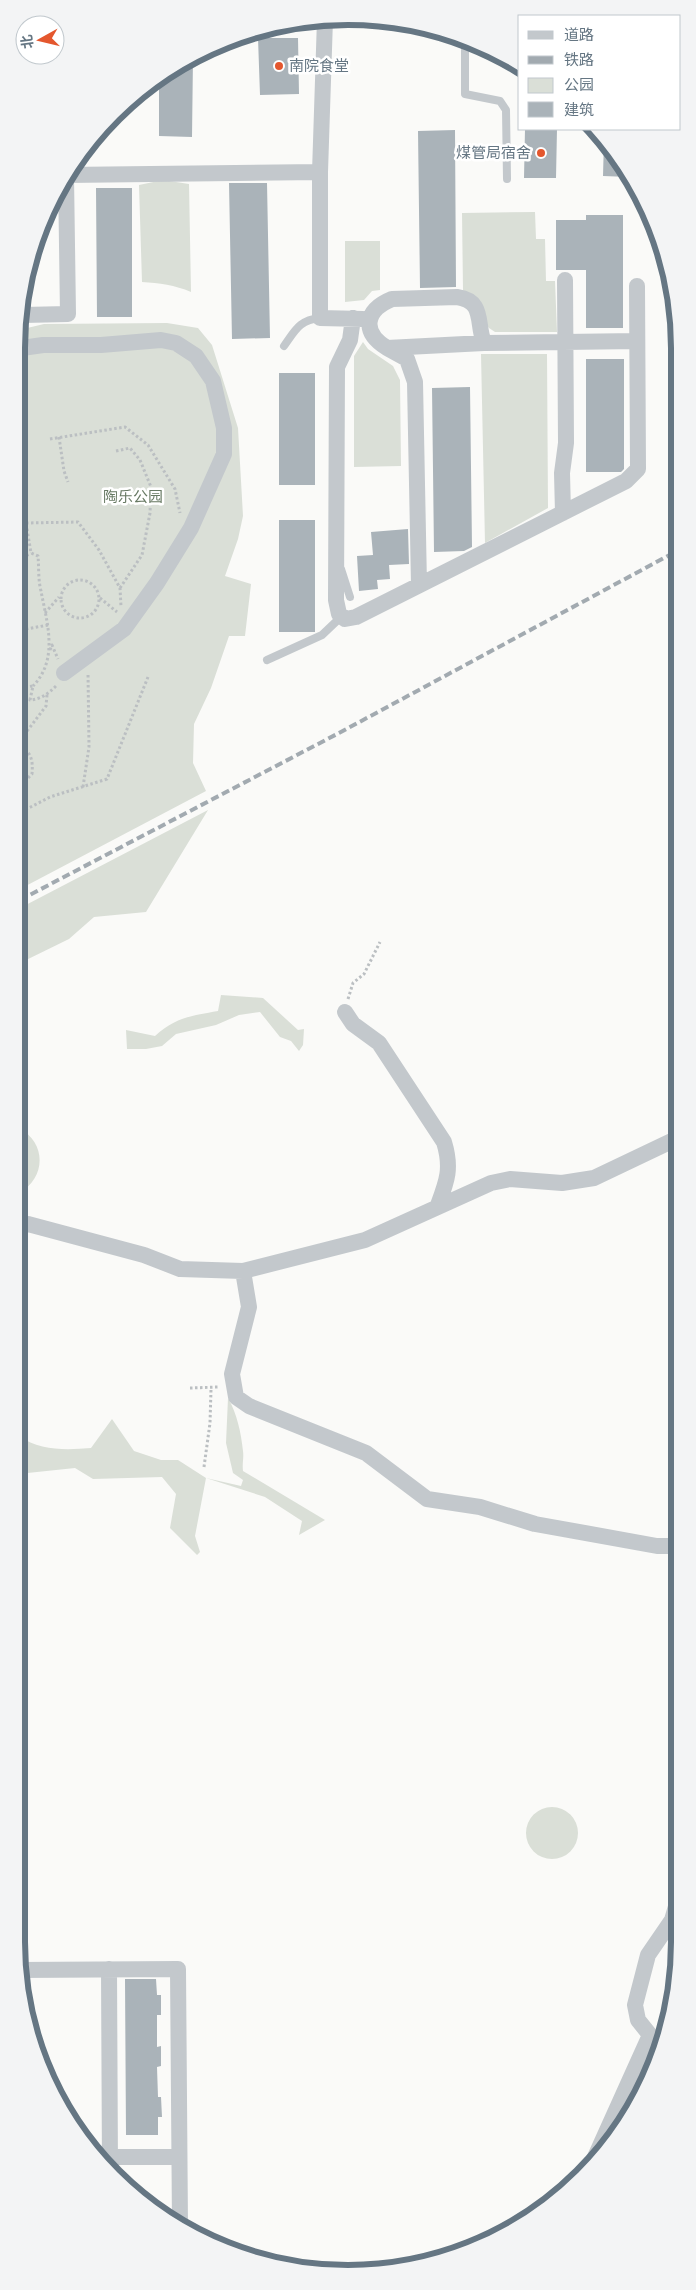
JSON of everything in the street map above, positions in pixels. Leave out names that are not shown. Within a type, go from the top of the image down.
[{"type":"street","points":[[320,172],[325,26]]},
{"type":"street","points":[[317,27],[320,318],[361,319],[370,329],[374,339],[407,359],[415,382],[419,585]]},
{"type":"street","points":[[75,175],[320,172]]},
{"type":"street","points":[[27,315],[68,314],[66,189]]},
{"type":"street","points":[[562,513],[562,473],[566,443],[565,280]]},
{"type":"street","points":[[484,343],[478,311],[467,298],[392,299],[382,303],[361,319],[350,340],[337,367],[336,600],[340,614],[345,619],[356,617],[626,481],[638,469],[637,286]]},
{"type":"street","points":[[25,348],[43,345],[101,345],[161,340],[176,343],[196,356],[212,381],[224,428],[224,454],[191,528],[156,583],[124,628],[64,673]]},
{"type":"street","points":[[387,348],[484,343],[637,341]]},
{"type":"street","points":[[345,1012],[353,1024],[378,1042],[444,1142],[449,1160],[447,1180],[438,1205]]},
{"type":"street","points":[[25,1225],[28,1224],[144,1255],[180,1269],[243,1271],[365,1240],[438,1205],[491,1183],[510,1179],[562,1182],[594,1178],[671,1141]]},
{"type":"street","points":[[243,1271],[249,1307],[232,1374],[236,1397],[249,1406],[277,1415],[366,1453],[427,1499],[480,1507],[535,1524],[657,1546],[671,1546]]},
{"type":"street","points":[[657,2035],[638,2020],[635,2005],[648,1955],[671,1921]]},
{"type":"street","points":[[109,1969],[110,2160]]},
{"type":"street","points":[[27,1970],[178,1969],[180,2218]]},
{"type":"street","points":[[605,2138],[656,2038]]},
{"type":"street","points":[[114,2164],[179,2157]]},
{"type":"lane","points":[[465,47],[465,94],[500,101],[506,110],[506,179]]},
{"type":"lane","points":[[284,346],[299,326],[308,319],[320,318]]},
{"type":"lane","points":[[336,561],[343,573],[350,597]]},
{"type":"lane","points":[[267,660],[322,635],[342,616]]},
{"type":"path","points":[[50,439],[125,427],[148,445],[175,490],[183,524],[191,528]]},
{"type":"path","points":[[59,437],[64,471],[68,482]]},
{"type":"path","points":[[116,451],[130,448],[140,460],[150,487],[150,513],[142,555],[120,588]]},
{"type":"path","points":[[25,523],[78,522],[99,550],[120,588],[121,615],[100,598],[94,585],[81,579],[67,584],[60,596],[45,613]]},
{"type":"path","points":[[25,527],[31,553]]},
{"type":"path","points":[[25,556],[31,553]]},
{"type":"path","points":[[31,553],[38,556],[40,590],[48,625],[47,663]]},
{"type":"path","points":[[60,596],[62,609],[72,617],[85,618],[96,610],[100,598]]},
{"type":"path","points":[[25,629],[48,625]]},
{"type":"path","points":[[52,645],[64,673],[60,682],[47,695],[37,700],[30,700],[33,686],[47,663],[52,645]]},
{"type":"path","points":[[83,787],[89,747],[90,717],[87,657]]},
{"type":"path","points":[[25,810],[50,797],[107,779],[148,678]]},
{"type":"path","points":[[25,686],[33,686]]},
{"type":"path","points":[[25,734],[46,706],[47,695]]},
{"type":"path","points":[[25,748],[28,750],[33,762],[32,774],[25,781]]},
{"type":"path","points":[[345,1012],[353,983],[364,974],[380,942]]},
{"type":"path","points":[[190,1388],[211,1389],[234,1384]]},
{"type":"path","points":[[204,1467],[210,1423],[211,1389]]},
{"type":"green space","points":[[163,180],[189,184],[191,292],[167,285],[142,282],[139,185]]},
{"type":"green space","points":[[535,212],[536,239],[545,239],[546,281],[555,281],[557,332],[495,332],[489,328],[463,290],[462,213]]},
{"type":"green space","points":[[345,241],[380,241],[380,290],[372,291],[364,300],[345,302]]},
{"type":"green space","name":"陶乐公园","points":[[167,323],[198,328],[212,345],[238,428],[243,516],[238,539],[225,576],[251,584],[245,636],[229,636],[211,688],[194,724],[193,763],[206,791],[25,886],[25,348],[26,328],[44,324]]},
{"type":"green space","points":[[363,342],[368,349],[393,366],[400,380],[401,466],[354,467],[354,356]]},
{"type":"green space","points":[[481,354],[547,354],[548,508],[485,543]]},
{"type":"green space","points":[[208,810],[146,912],[94,917],[69,939],[25,961],[25,905]]},
{"type":"green space","points":[[221,995],[263,998],[298,1030],[304,1029],[303,1045],[299,1051],[291,1041],[280,1037],[260,1012],[239,1015],[216,1025],[176,1034],[162,1046],[146,1049],[127,1049],[126,1030],[155,1036],[177,1021],[218,1011]]},
{"type":"green space","points":[[25,1132],[35,1142],[40,1160],[34,1179],[25,1189]]},
{"type":"green space","points":[[228,1398],[240,1430],[243,1471],[325,1520],[299,1535],[302,1521],[265,1497],[206,1478],[241,1486],[243,1480],[233,1473],[226,1443]]},
{"type":"green space","points":[[112,1419],[134,1451],[161,1460],[178,1460],[206,1478],[195,1536],[200,1552],[197,1555],[170,1528],[176,1494],[162,1477],[93,1479],[75,1468],[25,1473],[25,1440],[44,1447],[91,1448]]},
{"type":"green space","points":[[547,1807],[557,1807],[571,1814],[578,1828],[578,1838],[571,1852],[557,1859],[547,1859],[537,1855],[530,1848],[526,1838],[526,1828],[530,1818],[537,1811]]},
{"type":"building","name":"南院食堂","points":[[258,38],[298,38],[299,94],[260,95]]},
{"type":"building","points":[[193,65],[192,137],[159,136],[159,86]]},
{"type":"building","points":[[455,130],[456,287],[420,288],[418,131]]},
{"type":"building","name":"煤管局宿舍","points":[[525,130],[557,130],[556,178],[524,178]]},
{"type":"building","points":[[604,151],[622,177],[603,176]]},
{"type":"building","points":[[229,183],[267,183],[270,338],[232,339]]},
{"type":"building","points":[[96,188],[132,188],[132,317],[97,317]]},
{"type":"building","points":[[586,215],[623,215],[623,328],[586,328],[586,270],[556,270],[556,220],[586,220]]},
{"type":"building","points":[[586,359],[624,359],[624,469],[621,472],[586,472]]},
{"type":"building","points":[[279,373],[315,373],[315,485],[279,485]]},
{"type":"building","points":[[470,387],[472,547],[464,551],[434,552],[432,388]]},
{"type":"building","points":[[279,520],[315,520],[315,632],[279,632]]},
{"type":"building","points":[[408,529],[409,564],[389,565],[390,579],[377,580],[378,589],[359,591],[357,556],[373,555],[371,532]]},
{"type":"building","points":[[125,1979],[156,1979],[157,1995],[161,1995],[161,2015],[157,2015],[157,2047],[161,2046],[161,2066],[157,2067],[158,2097],[161,2097],[162,2117],[158,2117],[158,2135],[126,2135]]},
{"type":"railway","points":[[25,897],[339,733],[671,554]]},
{"type":"place","name":"南院食堂","points":[[279,66]]},
{"type":"place","name":"煤管局宿舍","points":[[541,153]]}]
